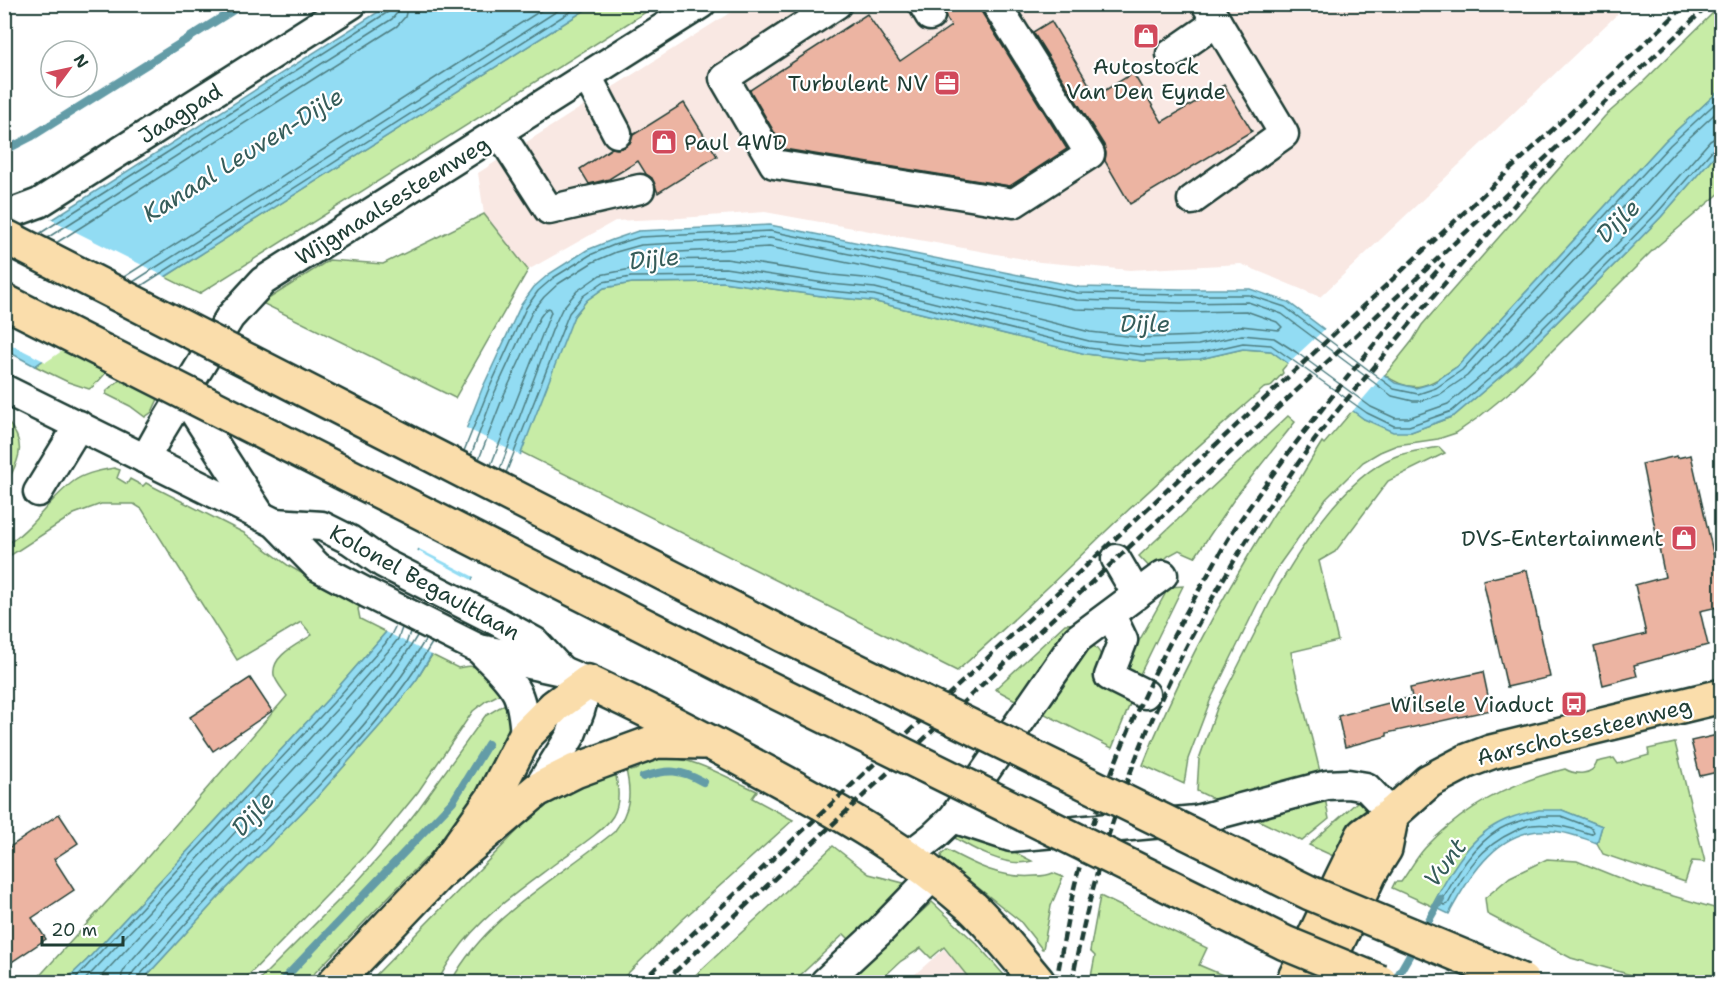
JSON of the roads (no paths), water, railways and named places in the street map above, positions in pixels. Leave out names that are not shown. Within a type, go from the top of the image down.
[{"type":"main road","points":[[4,236],[773,629],[1299,887],[1521,981]]},
{"type":"main road","points":[[4,301],[777,693],[1274,938],[1380,982]]},
{"type":"main road","points":[[441,871],[493,798],[525,735],[555,706],[575,676],[711,742],[799,790],[908,856],[973,909],[1038,982]]},
{"type":"main road","name":"Aarschotsesteenweg","points":[[1293,982],[1363,836],[1429,781],[1467,761],[1491,752],[1722,696]]},
{"type":"main road","points":[[335,982],[441,871],[537,790],[575,771],[657,741],[711,742]]},
{"type":"main road","points":[[1318,982],[1385,849],[1392,814]]},
{"type":"street","name":"Jaagpad","points":[[4,216],[39,203],[352,4]]},
{"type":"street","name":"Wijgmaalsesteenweg","points":[[146,459],[230,317],[263,281],[701,4]]},
{"type":"street","points":[[837,4],[724,78],[774,164],[1014,203],[1090,154],[996,4]]},
{"type":"street","points":[[1171,54],[1211,13],[1284,134],[1192,200]]},
{"type":"street","points":[[587,76],[617,133]]},
{"type":"street","points":[[499,132],[549,210],[640,189]]},
{"type":"street","points":[[188,386],[194,412],[268,519]]},
{"type":"street","name":"Kolonel Begaultlaan","points":[[10,397],[79,425],[268,519],[318,567],[479,649],[505,654],[525,663],[575,676]]},
{"type":"street","points":[[38,492],[79,425]]},
{"type":"street","name":"Kolonel Begaultlaan","points":[[268,519],[322,526],[350,540],[383,563],[535,642],[575,676]]},
{"type":"street","points":[[1116,559],[1137,595]]},
{"type":"street","points":[[908,856],[953,818],[1077,639],[1163,575]]},
{"type":"street","points":[[1111,615],[1124,639],[1108,676],[1145,694]]},
{"type":"street","points":[[479,649],[505,675],[517,693],[524,719],[525,735]]},
{"type":"street","points":[[537,790],[570,737],[580,711],[575,676]]},
{"type":"street","points":[[953,818],[1011,837],[1196,820],[1327,785],[1348,784],[1366,787],[1392,814]]},
{"type":"street","points":[[825,982],[879,932],[934,875]]},
{"type":"water","name":"Kanaal Leuven-Dijle","points":[[389,5],[593,5],[165,277],[35,366],[5,350],[5,249]]},
{"type":"water","name":"Dijle","points":[[1721,89],[1721,148],[1661,217],[1514,365],[1454,416],[1411,432],[1393,432],[1364,419],[1271,351],[1243,349],[1200,359],[1143,361],[1086,354],[872,301],[723,282],[632,283],[604,288],[587,300],[574,316],[464,601],[417,679],[391,713],[316,798],[226,889],[141,982],[64,982],[87,960],[328,699],[386,632],[482,389],[521,305],[534,287],[549,274],[587,250],[638,231],[770,225],[1079,287],[1250,289],[1288,302],[1395,383],[1416,388],[1433,383],[1458,366],[1665,141]]},
{"type":"water","points":[[1539,810],[1562,810],[1602,826],[1597,843],[1552,831],[1534,831],[1517,836],[1502,845],[1477,869],[1449,914],[1432,906],[1459,859],[1477,838],[1504,821]]},
{"type":"waterway","points":[[4,151],[31,137],[243,4]]},
{"type":"waterway","points":[[281,982],[453,801],[488,744]]},
{"type":"waterway","points":[[643,777],[674,772],[703,782]]},
{"type":"waterway","name":"Vunt","points":[[1422,932],[1441,899]]},
{"type":"waterway","name":"Vunt","points":[[1394,982],[1416,944]]},
{"type":"railway","points":[[641,982],[1687,4]]},
{"type":"railway","points":[[664,982],[1710,4]]},
{"type":"railway","points":[[1072,982],[1088,907],[1109,835],[1134,764],[1163,696],[1232,564],[1273,500],[1331,419],[1442,287],[1555,160]]},
{"type":"railway","points":[[1056,982],[1077,876],[1102,797],[1133,720],[1188,609],[1237,525],[1313,420],[1364,356],[1444,263]]},
{"type":"place","name":"Autostock Van Den Eynde","points":[[1146,36]]},
{"type":"place","name":"Turbulent NV","points":[[947,83]]},
{"type":"place","name":"Paul 4WD","points":[[664,142]]},
{"type":"place","name":"DVS-Entertainment","points":[[1684,538]]},
{"type":"place","name":"Wilsele Viaduct","points":[[1574,704]]}]
